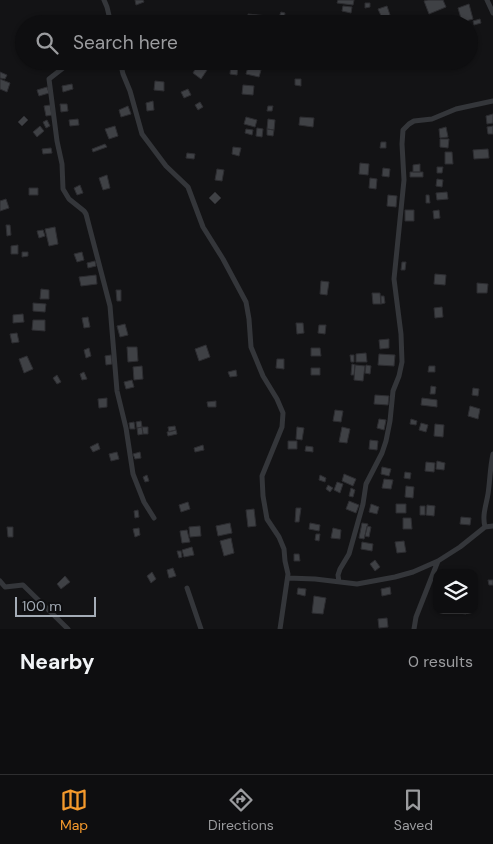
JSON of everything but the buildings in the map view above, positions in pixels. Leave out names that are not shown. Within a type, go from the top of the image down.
[{"type":"street","points":[[104,0],[109,15]]},
{"type":"street","points":[[487,0],[493,13]]},
{"type":"street","points":[[60,70],[49,79],[62,164],[63,189],[69,199],[86,214],[110,306],[117,391],[126,428],[133,474],[144,502],[154,518]]},
{"type":"street","points":[[122,70],[142,134],[166,166],[188,187],[203,227],[223,258],[246,302],[251,347],[263,376],[283,413],[282,427],[262,476],[266,519],[279,537],[284,549],[288,578],[280,629]]},
{"type":"street","points":[[339,582],[338,575],[349,554],[363,504],[366,484],[386,441],[393,391],[402,362],[394,271],[404,180],[402,160],[403,130],[414,121],[432,118],[456,109],[493,101]]},
{"type":"street","points":[[485,527],[483,520],[493,454]]},
{"type":"street","points":[[288,578],[357,584],[395,577],[413,572],[438,561],[460,547],[485,527],[493,526]]},
{"type":"street","points":[[414,629],[416,617],[438,561]]},
{"type":"street","points":[[0,581],[6,587],[23,585],[68,629]]},
{"type":"street","points":[[187,588],[201,629]]}]
